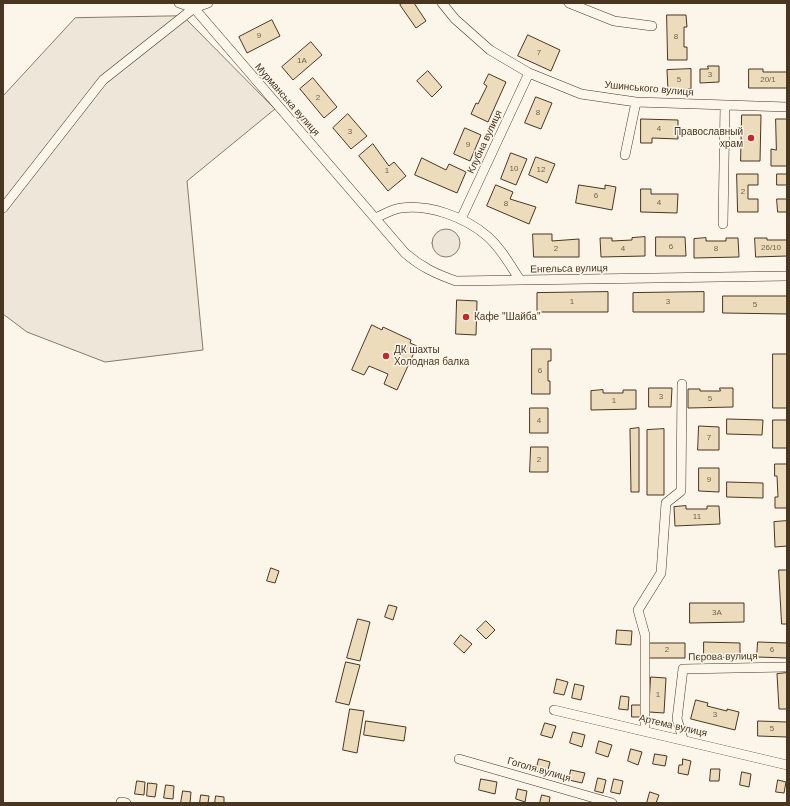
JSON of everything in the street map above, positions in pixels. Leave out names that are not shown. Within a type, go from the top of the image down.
[{"type":"street","points":[[179,3],[193,5],[208,3]]},
{"type":"street","name":"Ушинського вулиця","points":[[442,3],[455,19],[490,50],[529,73],[581,94],[636,102],[787,107]]},
{"type":"street","points":[[569,3],[614,21],[652,26]]},
{"type":"street","points":[[3,208],[103,80],[193,5]]},
{"type":"street","name":"Мурманська вулиця","points":[[193,5],[375,218]]},
{"type":"street","name":"Клубна вулиця","points":[[461,219],[529,73]]},
{"type":"street","points":[[625,155],[636,102]]},
{"type":"street","points":[[723,224],[725,105]]},
{"type":"street","points":[[375,218],[400,208],[425,208],[461,219],[487,236],[505,257],[520,280]]},
{"type":"street","name":"Енгельса вулиця","points":[[375,218],[404,253],[417,264],[435,274],[456,281],[787,276]]},
{"type":"street","points":[[645,731],[645,635],[638,610],[661,573],[666,503],[681,491],[682,384]]},
{"type":"street","name":"Пєрова вулиця","points":[[683,740],[677,719],[684,669],[787,667]]},
{"type":"street","name":"Артема вулиця","points":[[554,710],[787,764]]},
{"type":"street","name":"Гоголя вулиця","points":[[459,759],[612,803]]},
{"type":"shaded area","points":[[183,16],[275,109],[187,181],[203,350],[105,362],[27,332],[3,314],[3,96],[75,18]]},
{"type":"shaded area","points":[[446,229],[456,233],[460,243],[456,253],[446,257],[436,253],[432,243],[436,233]]},
{"type":"building","points":[[403,3],[414,3],[426,21],[416,28],[400,5]]},
{"type":"building","points":[[667,15],[686,15],[687,27],[684,27],[684,47],[687,47],[687,60],[668,60]]},
{"type":"building","points":[[272,20],[280,36],[247,53],[239,37]]},
{"type":"building","points":[[528,35],[560,50],[551,71],[518,56]]},
{"type":"building","points":[[311,42],[322,55],[293,80],[282,67]]},
{"type":"building","points":[[708,66],[719,66],[719,82],[700,83],[700,69],[708,69]]},
{"type":"building","points":[[691,69],[691,89],[668,90],[667,70]]},
{"type":"building","points":[[749,69],[763,69],[763,72],[787,72],[787,88],[749,88]]},
{"type":"building","points":[[428,71],[442,87],[432,97],[417,81]]},
{"type":"building","points":[[489,74],[506,82],[488,122],[471,114],[487,86],[484,84]]},
{"type":"building","points":[[313,78],[337,107],[324,118],[300,89]]},
{"type":"building","points":[[536,97],[552,103],[541,129],[525,123]]},
{"type":"building","points":[[348,114],[367,136],[351,149],[333,128]]},
{"type":"building","name":"Православный храм","points":[[742,115],[761,115],[760,161],[741,161]]},
{"type":"building","points":[[641,119],[678,120],[678,139],[652,138],[652,143],[641,143]]},
{"type":"building","points":[[776,119],[787,119],[787,166],[771,166],[771,149],[776,150]]},
{"type":"building","points":[[465,128],[481,135],[470,161],[454,154]]},
{"type":"building","points":[[373,144],[389,166],[394,162],[406,176],[388,191],[359,156]]},
{"type":"building","points":[[511,153],[527,159],[516,185],[501,179]]},
{"type":"building","points":[[536,157],[555,164],[547,183],[529,175]]},
{"type":"building","points":[[422,158],[446,170],[449,164],[466,172],[457,193],[415,175]]},
{"type":"building","points":[[737,174],[758,174],[758,185],[748,185],[748,199],[758,199],[758,212],[738,212]]},
{"type":"building","points":[[777,174],[787,174],[787,185],[777,185]]},
{"type":"building","points":[[496,185],[513,192],[510,199],[536,207],[529,224],[487,206]]},
{"type":"building","points":[[579,185],[605,189],[605,185],[616,187],[612,210],[576,203]]},
{"type":"building","points":[[641,189],[651,189],[651,194],[678,194],[677,213],[641,212]]},
{"type":"building","points":[[777,199],[787,199],[787,212],[778,212]]},
{"type":"building","points":[[533,234],[552,234],[552,241],[579,239],[579,257],[534,257]]},
{"type":"building","points":[[645,237],[645,256],[601,257],[600,238],[612,238],[612,241],[632,240],[632,238]]},
{"type":"building","points":[[656,237],[685,237],[686,256],[656,256]]},
{"type":"building","points":[[706,238],[706,241],[726,241],[726,238],[738,238],[739,257],[694,258],[694,239]]},
{"type":"building","points":[[755,238],[767,238],[767,240],[787,240],[787,256],[756,257]]},
{"type":"building","points":[[608,292],[608,312],[537,312],[537,293]]},
{"type":"building","points":[[704,292],[704,312],[633,312],[633,293]]},
{"type":"building","points":[[723,296],[787,296],[787,314],[723,313]]},
{"type":"building","name":"Кафе \"Шайба\"","points":[[457,300],[477,301],[476,335],[456,334]]},
{"type":"building","name":"ДК шахты Холодная балка","points":[[372,325],[382,330],[383,327],[411,340],[410,343],[417,346],[397,390],[384,384],[388,374],[369,366],[364,375],[352,370]]},
{"type":"building","points":[[532,349],[551,349],[551,361],[548,361],[548,381],[550,381],[550,394],[532,394]]},
{"type":"building","points":[[773,354],[787,354],[787,408],[773,408]]},
{"type":"building","points":[[649,388],[672,388],[671,407],[649,407]]},
{"type":"building","points":[[720,388],[733,388],[733,407],[688,408],[688,389],[700,389],[700,391],[720,391]]},
{"type":"building","points":[[603,390],[603,393],[623,393],[623,390],[636,390],[636,409],[591,410],[591,391]]},
{"type":"building","points":[[530,408],[548,408],[548,433],[530,433]]},
{"type":"building","points":[[727,419],[763,420],[762,435],[727,434]]},
{"type":"building","points":[[773,420],[787,420],[787,448],[773,448]]},
{"type":"building","points":[[699,426],[719,427],[719,450],[698,450]]},
{"type":"building","points":[[639,428],[639,492],[631,492],[630,429]]},
{"type":"building","points":[[664,429],[664,495],[647,495],[647,430]]},
{"type":"building","points":[[531,447],[548,447],[548,472],[530,472]]},
{"type":"building","points":[[775,464],[787,464],[787,508],[775,508],[775,497],[778,497]]},
{"type":"building","points":[[699,468],[719,468],[719,492],[699,491]]},
{"type":"building","points":[[727,482],[763,483],[763,498],[727,497]]},
{"type":"building","points":[[686,506],[686,509],[707,509],[707,506],[719,506],[720,524],[675,526],[674,507]]},
{"type":"building","points":[[787,521],[787,546],[775,547],[774,522]]},
{"type":"building","points":[[271,568],[279,571],[275,583],[267,581]]},
{"type":"building","points":[[779,570],[787,570],[787,624],[782,624]]},
{"type":"building","points":[[690,603],[744,603],[744,622],[690,623]]},
{"type":"building","points":[[389,605],[397,607],[393,620],[385,617]]},
{"type":"building","points":[[358,619],[370,622],[360,661],[347,658]]},
{"type":"building","points":[[486,621],[495,630],[486,639],[477,630]]},
{"type":"building","points":[[617,630],[632,631],[631,645],[616,644]]},
{"type":"building","points":[[461,635],[472,644],[464,653],[454,644]]},
{"type":"building","points":[[704,642],[740,643],[740,658],[704,657]]},
{"type":"building","points":[[758,642],[787,643],[787,658],[757,657]]},
{"type":"building","points":[[649,643],[685,643],[685,658],[649,658]]},
{"type":"building","points":[[346,662],[360,665],[349,705],[336,702]]},
{"type":"building","points":[[787,673],[787,709],[779,709],[777,674]]},
{"type":"building","points":[[651,677],[666,678],[664,713],[649,712]]},
{"type":"building","points":[[557,679],[568,682],[564,695],[554,693]]},
{"type":"building","points":[[575,684],[584,686],[581,700],[572,698]]},
{"type":"building","points":[[621,696],[629,697],[628,710],[619,709]]},
{"type":"building","points":[[696,700],[708,703],[707,706],[727,711],[727,709],[739,712],[735,730],[691,719]]},
{"type":"building","points":[[632,705],[641,705],[641,717],[632,717]]},
{"type":"building","points":[[350,709],[364,711],[357,753],[343,750]]},
{"type":"building","points":[[366,721],[406,727],[404,741],[364,735]]},
{"type":"building","points":[[758,721],[787,722],[787,737],[758,736]]},
{"type":"building","points":[[545,723],[556,726],[552,738],[541,735]]},
{"type":"building","points":[[573,732],[585,735],[582,747],[570,743]]},
{"type":"building","points":[[599,741],[612,745],[608,757],[596,753]]},
{"type":"building","points":[[631,749],[642,752],[638,765],[628,761]]},
{"type":"building","points":[[655,754],[667,756],[665,766],[653,764]]},
{"type":"building","points":[[539,759],[550,762],[547,774],[536,771]]},
{"type":"building","points":[[683,759],[691,761],[688,775],[678,773],[679,765],[682,765]]},
{"type":"building","points":[[711,769],[720,769],[719,781],[710,781]]},
{"type":"building","points":[[571,770],[585,773],[582,783],[569,780]]},
{"type":"building","points":[[742,772],[751,774],[749,787],[740,785]]},
{"type":"building","points":[[598,778],[606,780],[603,793],[595,791]]},
{"type":"building","points":[[481,779],[497,782],[495,794],[479,790]]},
{"type":"building","points":[[614,779],[623,781],[620,794],[611,792]]},
{"type":"building","points":[[778,780],[786,782],[784,793],[776,792]]},
{"type":"building","points":[[137,781],[145,782],[144,795],[135,794]]},
{"type":"building","points":[[148,783],[157,784],[155,797],[147,796]]},
{"type":"building","points":[[166,785],[174,786],[173,799],[164,798]]},
{"type":"building","points":[[518,789],[527,791],[525,802],[516,799]]},
{"type":"building","points":[[183,791],[191,792],[190,803],[181,803]]},
{"type":"building","points":[[650,792],[659,795],[656,803],[647,803]]},
{"type":"building","points":[[201,795],[209,796],[208,803],[200,803]]},
{"type":"building","points":[[542,795],[550,797],[549,803],[540,803]]},
{"type":"building","points":[[216,796],[224,797],[224,803],[215,803]]},
{"type":"place","name":"Православный храм","points":[[751,138]]},
{"type":"place","name":"Кафе \"Шайба\"","points":[[466,317]]},
{"type":"place","name":"ДК шахты Холодная балка","points":[[386,356]]}]
